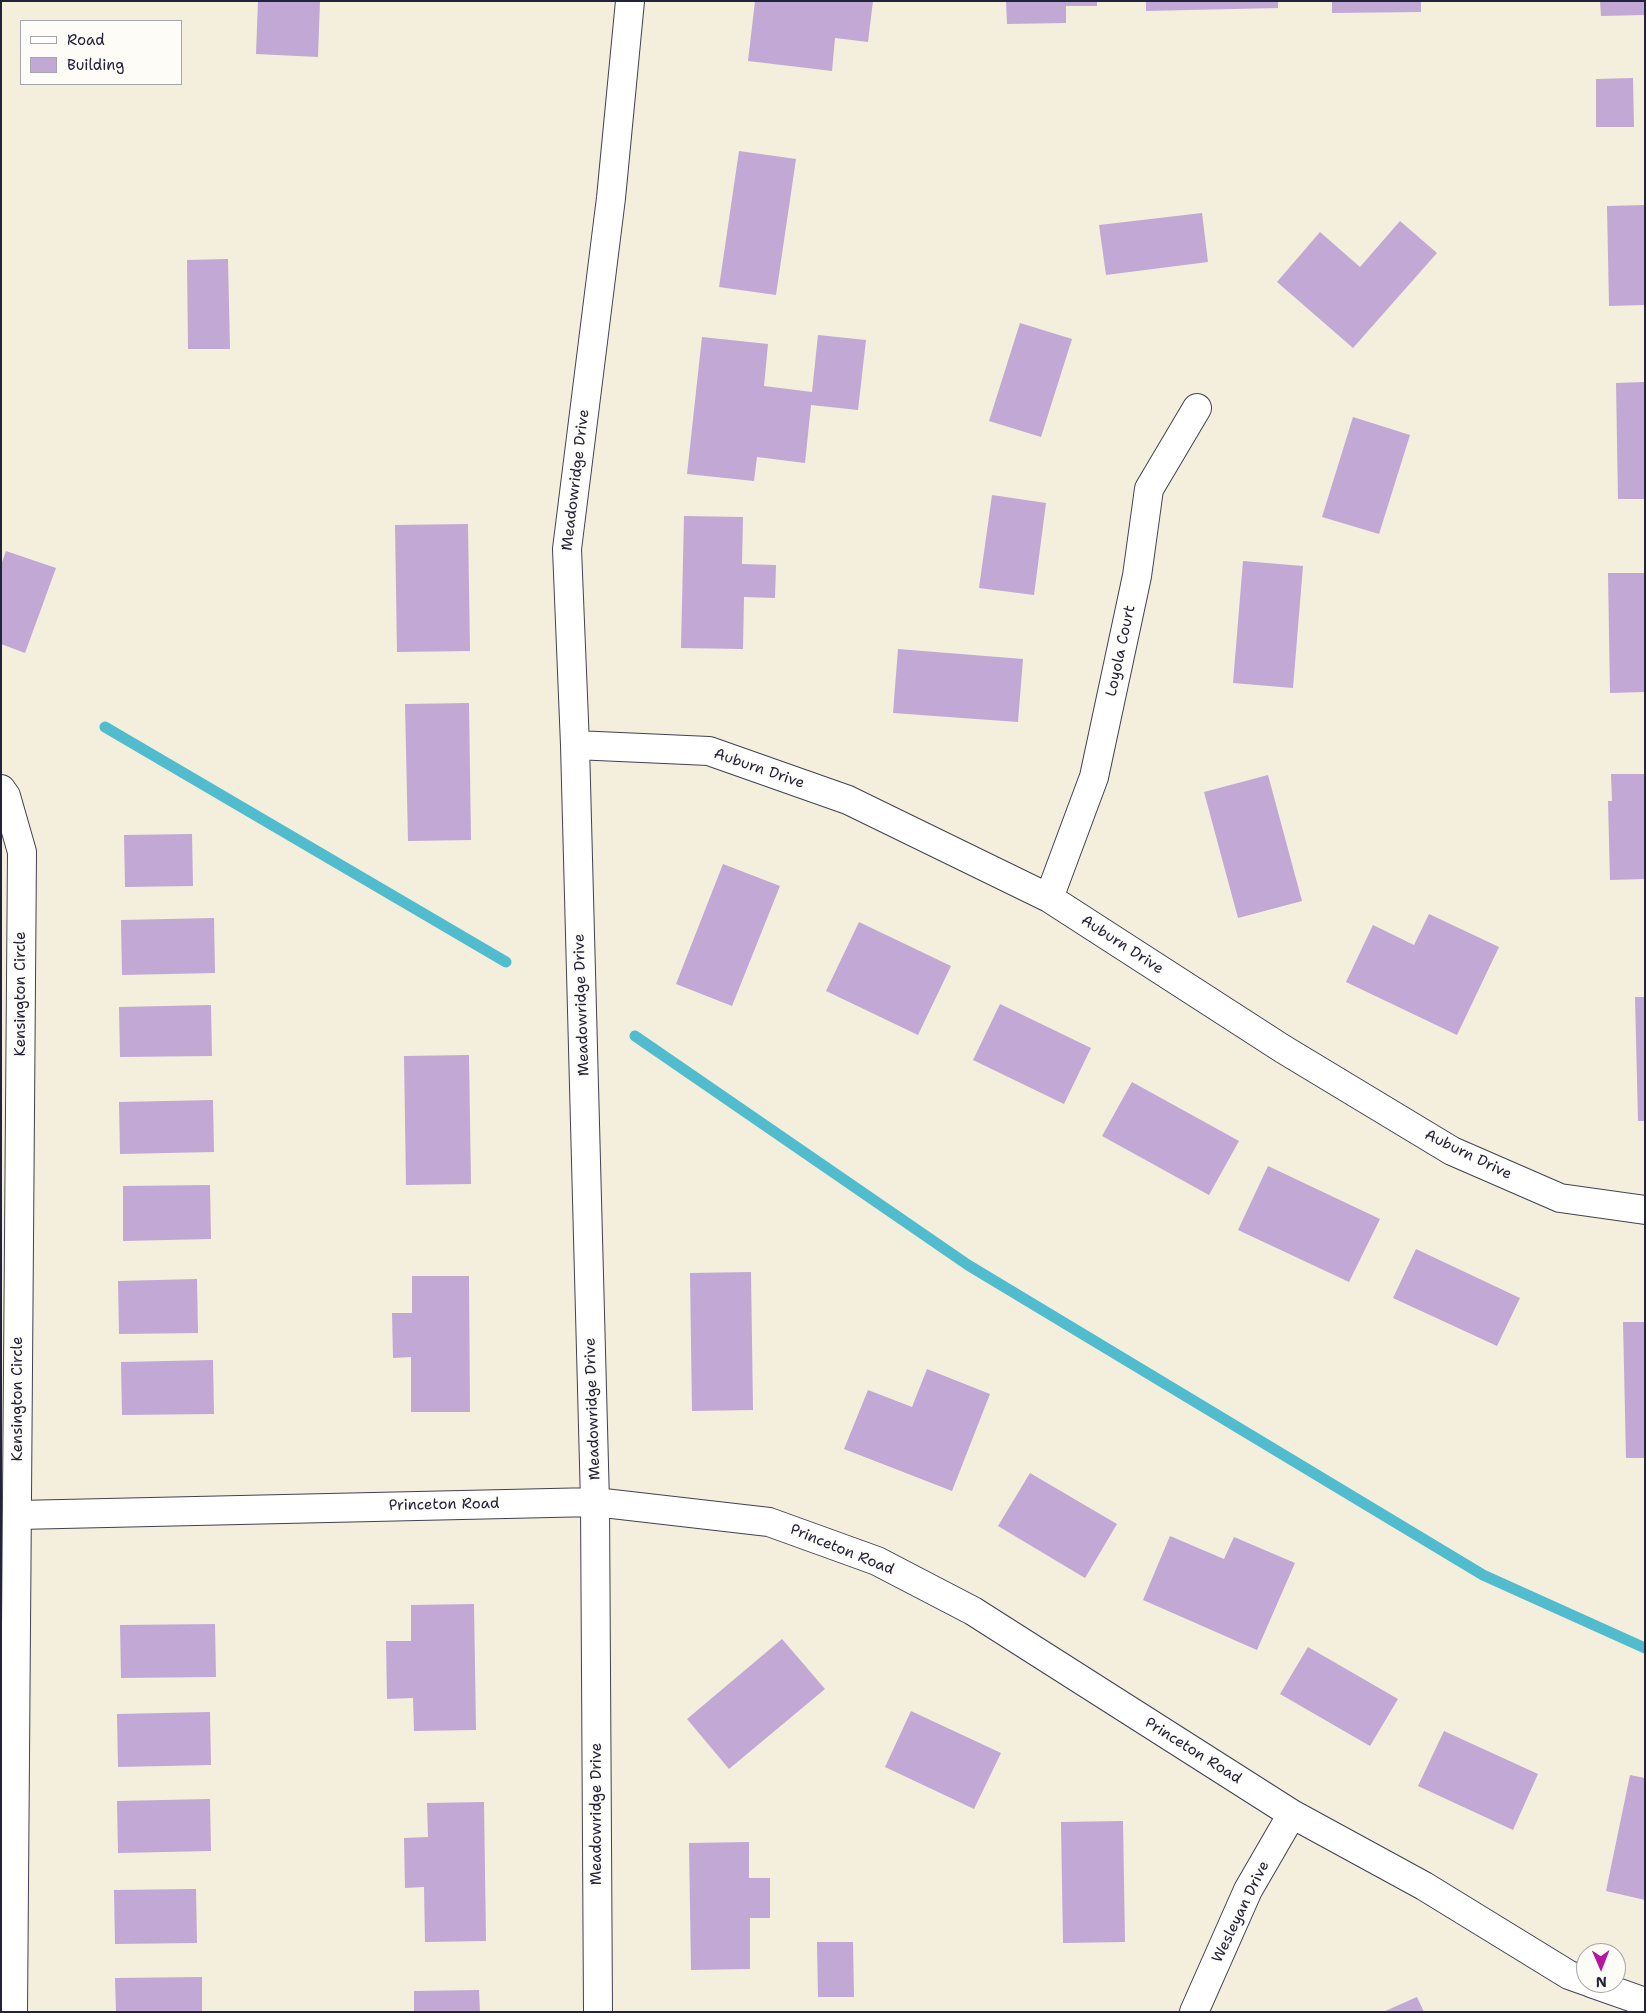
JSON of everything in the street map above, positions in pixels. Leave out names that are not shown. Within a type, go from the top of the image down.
[{"type":"street","name":"Meadowridge Drive","points":[[598,2012],[595,1502],[575,745],[567,549],[611,198],[630,1]]},
{"type":"street","name":"Loyola Court","points":[[1049,898],[1094,777],[1137,576],[1149,489],[1196,408]]},
{"type":"street","name":"Auburn Drive","points":[[575,745],[709,751],[848,800],[1049,898],[1283,1049],[1452,1151],[1560,1198],[1645,1210]]},
{"type":"street","name":"Kensington Circle","points":[[1,789],[6,796],[22,852],[13,2012]]},
{"type":"street","name":"Princeton Road","points":[[18,1515],[595,1502],[769,1522],[877,1560],[973,1611],[1292,1814],[1424,1886],[1576,1977]]},
{"type":"street","name":"Wesleyan Drive","points":[[1194,2012],[1248,1890],[1292,1814]]},
{"type":"street","points":[[1619,1993],[1645,2002]]},
{"type":"building","points":[[258,1],[320,1],[318,57],[256,54]]},
{"type":"building","points":[[755,1],[873,1],[868,42],[835,38],[832,71],[748,61]]},
{"type":"building","points":[[1006,1],[1097,1],[1097,6],[1066,6],[1066,23],[1007,24]]},
{"type":"building","points":[[1146,1],[1278,1],[1278,8],[1146,11]]},
{"type":"building","points":[[1332,1],[1421,1],[1421,12],[1332,13]]},
{"type":"building","points":[[1600,1],[1645,1],[1645,15],[1601,16]]},
{"type":"building","points":[[1633,78],[1634,127],[1596,127],[1596,79]]},
{"type":"building","points":[[739,151],[796,159],[776,295],[719,287]]},
{"type":"building","points":[[1645,205],[1645,305],[1609,306],[1607,206]]},
{"type":"building","points":[[1202,213],[1208,262],[1106,275],[1099,225]]},
{"type":"building","points":[[1400,221],[1437,253],[1353,348],[1277,282],[1320,232],[1360,267]]},
{"type":"building","points":[[228,259],[230,349],[188,349],[187,260]]},
{"type":"building","points":[[1020,323],[1072,339],[1041,437],[989,421]]},
{"type":"building","points":[[818,335],[866,340],[858,410],[811,405],[805,463],[757,457],[754,481],[687,474],[702,337],[768,344],[764,386],[812,392]]},
{"type":"building","points":[[1645,382],[1645,499],[1618,499],[1616,383]]},
{"type":"building","points":[[1353,417],[1410,435],[1379,534],[1322,517]]},
{"type":"building","points":[[992,495],[1046,503],[1034,595],[979,588]]},
{"type":"building","points":[[684,516],[743,517],[742,564],[776,565],[775,598],[744,597],[743,649],[681,648]]},
{"type":"building","points":[[468,524],[470,651],[397,652],[395,525]]},
{"type":"building","points":[[6,551],[56,568],[25,653],[1,644],[1,565]]},
{"type":"building","points":[[1243,561],[1303,566],[1293,688],[1233,683]]},
{"type":"building","points":[[1608,573],[1645,573],[1645,692],[1610,693]]},
{"type":"building","points":[[898,649],[1023,659],[1018,722],[893,713]]},
{"type":"building","points":[[469,703],[471,840],[408,841],[405,704]]},
{"type":"building","points":[[1611,774],[1645,774],[1645,879],[1610,880],[1608,801],[1612,801]]},
{"type":"building","points":[[1268,775],[1302,901],[1238,918],[1204,792]]},
{"type":"building","points":[[192,834],[193,886],[125,887],[124,835]]},
{"type":"building","points":[[723,864],[780,886],[732,1006],[676,984]]},
{"type":"building","points":[[1429,914],[1499,947],[1457,1035],[1346,982],[1373,925],[1414,945]]},
{"type":"building","points":[[214,918],[215,973],[122,975],[121,920]]},
{"type":"building","points":[[859,922],[951,966],[918,1035],[826,991]]},
{"type":"building","points":[[1635,997],[1645,997],[1645,1121],[1638,1121]]},
{"type":"building","points":[[1000,1004],[1091,1048],[1064,1104],[973,1060]]},
{"type":"building","points":[[211,1005],[212,1056],[120,1057],[119,1007]]},
{"type":"building","points":[[469,1055],[471,1184],[406,1185],[404,1056]]},
{"type":"building","points":[[1132,1082],[1239,1141],[1209,1195],[1102,1136]]},
{"type":"building","points":[[213,1100],[214,1152],[120,1154],[119,1102]]},
{"type":"building","points":[[1268,1166],[1380,1219],[1349,1282],[1238,1230]]},
{"type":"building","points":[[210,1185],[211,1239],[123,1241],[123,1186]]},
{"type":"building","points":[[1416,1249],[1520,1298],[1497,1346],[1393,1298]]},
{"type":"building","points":[[751,1272],[753,1410],[692,1411],[690,1273]]},
{"type":"building","points":[[412,1276],[469,1276],[470,1412],[411,1412],[411,1357],[393,1358],[392,1313],[412,1313]]},
{"type":"building","points":[[197,1279],[198,1333],[119,1334],[118,1281]]},
{"type":"building","points":[[1623,1322],[1645,1322],[1645,1458],[1626,1458]]},
{"type":"building","points":[[213,1360],[214,1414],[122,1415],[121,1362]]},
{"type":"building","points":[[927,1369],[990,1394],[952,1491],[844,1449],[868,1390],[912,1407]]},
{"type":"building","points":[[1030,1473],[1117,1524],[1085,1578],[998,1526]]},
{"type":"building","points":[[1170,1536],[1224,1559],[1234,1537],[1295,1563],[1257,1650],[1143,1600]]},
{"type":"building","points":[[474,1604],[476,1730],[414,1731],[413,1698],[387,1699],[386,1641],[411,1641],[411,1605]]},
{"type":"building","points":[[215,1624],[216,1677],[121,1678],[120,1625]]},
{"type":"building","points":[[782,1639],[825,1689],[729,1769],[687,1719]]},
{"type":"building","points":[[1308,1647],[1398,1699],[1370,1746],[1280,1694]]},
{"type":"building","points":[[911,1711],[1001,1753],[974,1809],[885,1767]]},
{"type":"building","points":[[210,1712],[211,1765],[118,1767],[117,1714]]},
{"type":"building","points":[[1444,1731],[1538,1774],[1513,1830],[1418,1786]]},
{"type":"building","points":[[1630,1775],[1645,1778],[1645,1900],[1606,1891]]},
{"type":"building","points":[[210,1799],[211,1851],[118,1853],[117,1801]]},
{"type":"building","points":[[484,1802],[486,1941],[425,1942],[424,1887],[405,1888],[404,1838],[428,1837],[427,1803]]},
{"type":"building","points":[[1123,1821],[1125,1942],[1063,1943],[1061,1822]]},
{"type":"building","points":[[749,1842],[749,1878],[770,1878],[770,1918],[750,1918],[750,1969],[691,1970],[689,1843]]},
{"type":"building","points":[[196,1889],[197,1943],[115,1944],[114,1890]]},
{"type":"building","points":[[817,1942],[853,1942],[854,1997],[818,1997]]},
{"type":"building","points":[[202,1977],[202,2012],[116,2012],[115,1978]]},
{"type":"building","points":[[479,1990],[480,2012],[414,2012],[414,1991]]},
{"type":"building","points":[[1417,1997],[1424,2012],[1383,2012]]},
{"type":"waterway","points":[[105,727],[506,962]]},
{"type":"waterway","points":[[635,1036],[968,1265],[1483,1575],[1645,1648]]}]
